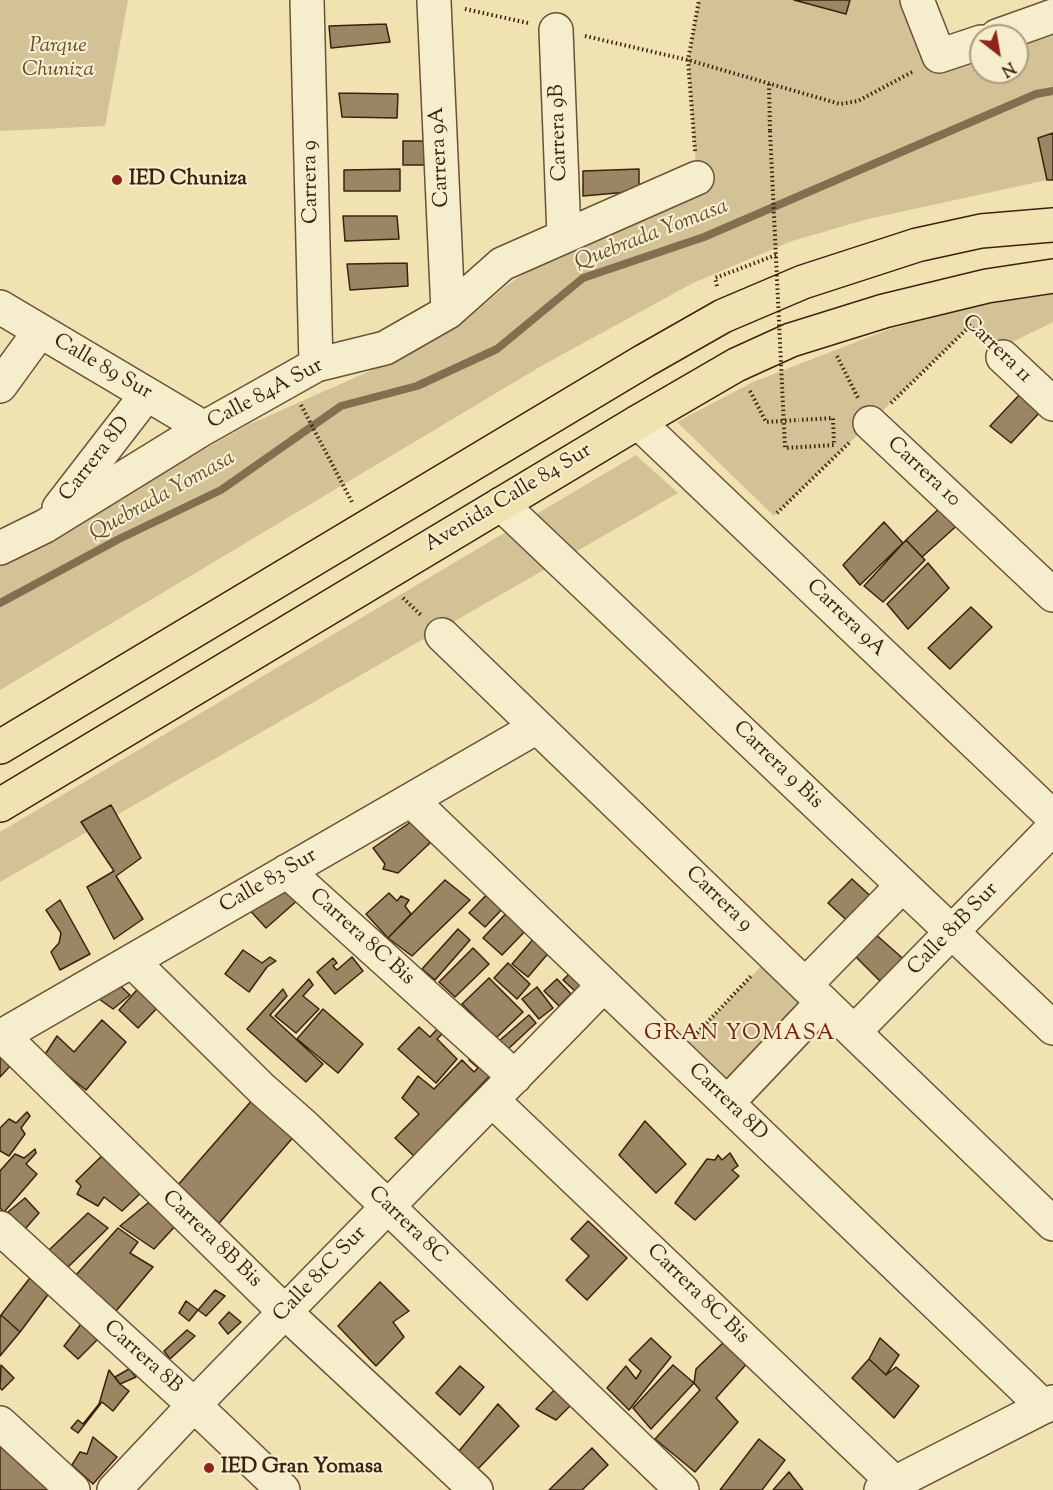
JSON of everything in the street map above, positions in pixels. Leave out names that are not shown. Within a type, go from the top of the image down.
[{"type":"highway","points":[[0,747],[723,316],[804,282],[916,244],[981,231],[1053,225]]},
{"type":"highway","name":"Avenida Calle 84 Sur","points":[[0,805],[736,365],[791,340],[823,329],[939,296],[1053,276]]},
{"type":"street","name":"Carrera 9","points":[[307,0],[316,365]]},
{"type":"street","points":[[917,0],[939,56],[969,46]]},
{"type":"street","name":"Carrera 9A","points":[[434,2],[448,312]]},
{"type":"street","points":[[1029,25],[1053,16]]},
{"type":"street","name":"Carrera 9B","points":[[556,30],[564,236]]},
{"type":"street","name":"Calle 84A Sur","points":[[0,548],[45,526],[204,428],[316,365],[385,348],[448,312],[502,264],[697,178]]},
{"type":"street","name":"Calle 89 Sur","points":[[0,307],[204,428]]},
{"type":"street","points":[[0,386],[40,331]]},
{"type":"street","name":"Carrera 11","points":[[1003,357],[1053,404]]},
{"type":"street","name":"Carrera 8D","points":[[45,526],[147,394]]},
{"type":"street","name":"Carrera 9A","points":[[638,422],[1053,817]]},
{"type":"street","name":"Carrera 10","points":[[870,423],[1053,595]]},
{"type":"street","name":"Carrera 9 Bis","points":[[501,504],[1053,1028]]},
{"type":"street","name":"Carrera 9","points":[[442,635],[1053,1224]]},
{"type":"street","name":"Calle 83 Sur","points":[[1,1036],[537,727]]},
{"type":"street","name":"Carrera 8D","points":[[411,800],[727,1103],[1048,1404]]},
{"type":"street","name":"Calle 81B Sur","points":[[854,1032],[1053,828]]},
{"type":"street","name":"Carrera 8C Bis","points":[[287,871],[515,1077]]},
{"type":"street","points":[[727,1103],[902,886]]},
{"type":"street","name":"Carrera 8C","points":[[132,961],[262,1089],[304,1126],[682,1490]]},
{"type":"street","name":"Calle 81C Sur","points":[[114,1490],[604,985]]},
{"type":"street","name":"Carrera 8B Bis","points":[[1,1036],[285,1312],[476,1490]]},
{"type":"street","name":"Carrera 8C Bis","points":[[492,1100],[893,1488]]},
{"type":"street","name":"Carrera 8B","points":[[0,1228],[194,1405],[283,1490]]},
{"type":"street","points":[[893,1488],[1048,1404]]},
{"type":"street","points":[[0,1423],[72,1490]]},
{"type":"path","points":[[697,178],[688,60],[699,0]]},
{"type":"path","points":[[688,60],[840,105],[858,101],[887,87],[939,56]]},
{"type":"path","points":[[736,365],[766,422],[799,420],[833,418],[834,445],[785,448],[776,255],[770,131],[769,84]]},
{"type":"path","points":[[715,278],[776,255]]},
{"type":"path","name":"Carrera 11","points":[[939,296],[1003,357]]},
{"type":"path","name":"Carrera 10","points":[[823,329],[870,423]]},
{"type":"path","points":[[298,400],[338,476]]},
{"type":"path","points":[[381,577],[442,635]]},
{"type":"path","points":[[677,1054],[773,953]]},
{"type":"green space","name":"Parque Chuniza","points":[[0,0],[128,0],[105,126],[0,131]]},
{"type":"green space","points":[[699,0],[917,0],[939,56],[969,55],[969,84],[1029,84],[1029,38],[1053,29],[1053,133],[1047,180],[868,219],[792,241],[693,283],[543,365],[0,690],[0,563],[246,426],[399,358],[472,315],[506,286],[543,260],[697,178],[688,60]]},
{"type":"green space","points":[[1053,294],[1053,322],[996,350],[970,326],[774,516],[677,422],[753,382],[887,330],[975,306]]},
{"type":"green space","points":[[636,455],[678,493],[0,882],[0,832]]},
{"type":"green space","points":[[765,962],[813,1008],[731,1092],[684,1047]]},
{"type":"building","points":[[794,0],[850,0],[846,14]]},
{"type":"building","points":[[386,24],[390,42],[331,48],[329,26]]},
{"type":"building","points":[[339,93],[398,94],[397,118],[342,117]]},
{"type":"building","points":[[1053,133],[1053,180],[1047,180],[1038,138]]},
{"type":"building","points":[[403,141],[436,141],[436,165],[403,165]]},
{"type":"building","points":[[400,169],[400,191],[344,191],[344,170]]},
{"type":"building","points":[[639,169],[639,191],[583,196],[583,171]]},
{"type":"building","points":[[343,216],[397,216],[399,239],[345,241]]},
{"type":"building","points":[[407,263],[408,286],[350,290],[347,264]]},
{"type":"building","points":[[1023,391],[1042,410],[1011,443],[990,426]]},
{"type":"building","points":[[945,503],[962,521],[922,557],[906,540]]},
{"type":"building","points":[[884,522],[903,543],[860,585],[843,565]]},
{"type":"building","points":[[906,540],[925,560],[883,602],[864,586]]},
{"type":"building","points":[[928,563],[949,588],[908,629],[887,604]]},
{"type":"building","points":[[971,607],[992,627],[950,669],[928,648]]},
{"type":"building","points":[[111,805],[141,858],[116,876],[143,919],[114,939],[87,887],[114,871],[81,822]]},
{"type":"building","points":[[415,819],[430,843],[398,873],[383,869],[385,864],[373,848]]},
{"type":"building","points":[[286,878],[307,892],[266,928],[245,905]]},
{"type":"building","points":[[852,879],[877,902],[853,926],[828,903]]},
{"type":"building","points":[[445,880],[470,900],[412,956],[388,938]]},
{"type":"building","points":[[493,888],[508,903],[485,927],[469,913]]},
{"type":"building","points":[[389,893],[397,901],[401,896],[409,900],[405,906],[411,914],[388,938],[366,914]]},
{"type":"building","points":[[60,900],[90,954],[60,970],[51,952],[59,943],[61,933],[46,910]]},
{"type":"building","points":[[514,905],[533,923],[502,955],[483,938]]},
{"type":"building","points":[[458,929],[470,940],[435,980],[422,969]]},
{"type":"building","points":[[541,930],[557,943],[528,977],[512,964]]},
{"type":"building","points":[[874,933],[908,963],[886,987],[855,956]]},
{"type":"building","points":[[473,948],[489,964],[455,997],[439,982]]},
{"type":"building","points":[[243,950],[262,963],[270,957],[276,961],[267,967],[249,992],[225,974]]},
{"type":"building","points":[[352,957],[363,971],[335,994],[317,972],[333,958],[337,963],[333,966],[337,970]]},
{"type":"building","points":[[508,963],[530,984],[517,999],[494,978]]},
{"type":"building","points":[[578,965],[590,977],[576,992],[563,980]]},
{"type":"building","points":[[109,975],[130,995],[113,1009],[99,999]]},
{"type":"building","points":[[489,978],[523,1012],[496,1038],[462,1004]]},
{"type":"building","points":[[309,979],[313,985],[303,996],[319,1009],[296,1033],[275,1016]]},
{"type":"building","points":[[557,979],[571,994],[559,1006],[544,991]]},
{"type":"building","points":[[144,982],[164,1001],[138,1028],[119,1010]]},
{"type":"building","points":[[537,987],[553,1008],[539,1019],[522,999]]},
{"type":"building","points":[[283,989],[287,996],[270,1015],[323,1064],[306,1082],[247,1029]]},
{"type":"building","points":[[323,1009],[363,1044],[338,1073],[297,1039]]},
{"type":"building","points":[[529,1015],[536,1023],[507,1050],[499,1041]]},
{"type":"building","points":[[102,1020],[126,1042],[86,1090],[44,1056],[57,1036],[74,1052]]},
{"type":"building","points":[[441,1025],[446,1030],[437,1039],[457,1059],[436,1083],[398,1049],[419,1027],[430,1037]]},
{"type":"building","points":[[480,1048],[499,1066],[414,1156],[395,1138],[419,1114],[402,1098],[418,1076],[434,1089],[462,1060],[474,1072],[478,1068],[469,1060]]},
{"type":"building","points":[[0,1053],[12,1064],[0,1077]]},
{"type":"building","points":[[254,1098],[296,1134],[214,1229],[171,1193]]},
{"type":"building","points":[[27,1112],[30,1116],[21,1128],[25,1134],[9,1156],[0,1151],[0,1128],[9,1119],[16,1123]]},
{"type":"building","points":[[645,1121],[686,1164],[656,1193],[619,1155]]},
{"type":"building","points":[[35,1149],[36,1153],[26,1164],[37,1174],[4,1212],[0,1208],[0,1171],[15,1154],[24,1158]]},
{"type":"building","points":[[107,1151],[147,1187],[122,1211],[104,1197],[98,1206],[77,1194],[81,1186],[76,1181]]},
{"type":"building","points":[[730,1153],[738,1166],[732,1170],[739,1176],[695,1220],[675,1203],[707,1159],[715,1160],[718,1155],[722,1160]]},
{"type":"building","points":[[25,1198],[39,1213],[25,1229],[8,1212]]},
{"type":"building","points":[[148,1203],[178,1223],[154,1249],[120,1226]]},
{"type":"building","points":[[88,1213],[108,1228],[68,1267],[49,1250]]},
{"type":"building","points":[[588,1221],[627,1258],[587,1300],[566,1280],[589,1256],[571,1239]]},
{"type":"building","points":[[118,1228],[138,1242],[130,1253],[153,1267],[116,1311],[76,1275]]},
{"type":"building","points":[[37,1269],[56,1284],[20,1332],[1,1315]]},
{"type":"building","points":[[380,1282],[409,1311],[393,1322],[404,1337],[376,1366],[338,1326]]},
{"type":"building","points":[[215,1290],[225,1296],[206,1316],[198,1310]]},
{"type":"building","points":[[186,1301],[198,1310],[189,1321],[179,1313]]},
{"type":"building","points":[[229,1312],[241,1322],[228,1334],[219,1323]]},
{"type":"building","points":[[1,1315],[20,1332],[0,1356],[0,1317]]},
{"type":"building","points":[[81,1324],[100,1337],[78,1359],[64,1346]]},
{"type":"building","points":[[187,1330],[195,1336],[170,1359],[164,1351]]},
{"type":"building","points":[[651,1338],[671,1357],[629,1410],[607,1388],[626,1366],[636,1379],[641,1371],[629,1360]]},
{"type":"building","points":[[880,1338],[899,1355],[886,1375],[869,1359]]},
{"type":"building","points":[[727,1339],[751,1359],[716,1398],[738,1422],[695,1472],[655,1439],[700,1390],[694,1383],[696,1369]]},
{"type":"building","points":[[869,1359],[886,1375],[896,1367],[919,1386],[894,1418],[852,1378]]},
{"type":"building","points":[[1,1365],[14,1378],[2,1390],[0,1388]]},
{"type":"building","points":[[673,1365],[694,1383],[651,1429],[633,1408]]},
{"type":"building","points":[[460,1366],[484,1387],[460,1415],[436,1393]]},
{"type":"building","points":[[129,1369],[136,1377],[120,1384],[115,1377]]},
{"type":"building","points":[[109,1370],[129,1391],[113,1411],[102,1402],[78,1433],[71,1428],[78,1420],[83,1424],[99,1404]]},
{"type":"building","points":[[557,1387],[573,1403],[556,1420],[536,1409]]},
{"type":"building","points":[[498,1404],[519,1426],[476,1471],[459,1451]]},
{"type":"building","points":[[93,1437],[117,1457],[93,1484],[72,1465],[80,1452],[87,1454]]},
{"type":"building","points":[[759,1439],[785,1460],[762,1490],[720,1490]]},
{"type":"building","points":[[0,1441],[51,1490],[0,1490]]},
{"type":"building","points":[[592,1448],[608,1465],[582,1490],[549,1490]]},
{"type":"building","points":[[789,1472],[803,1490],[773,1490]]},
{"type":"waterway","name":"Quebrada Yomasa","points":[[0,603],[119,539],[221,490],[341,406],[417,386],[497,349],[583,278],[704,237],[1036,94],[1053,91]]},
{"type":"place","name":"IED Chuniza","points":[[117,180]]},
{"type":"place","name":"IED Gran Yomasa","points":[[209,1468]]},
{"type":"district","name":"GRAN YOMASA","points":[[740,1035]]}]
